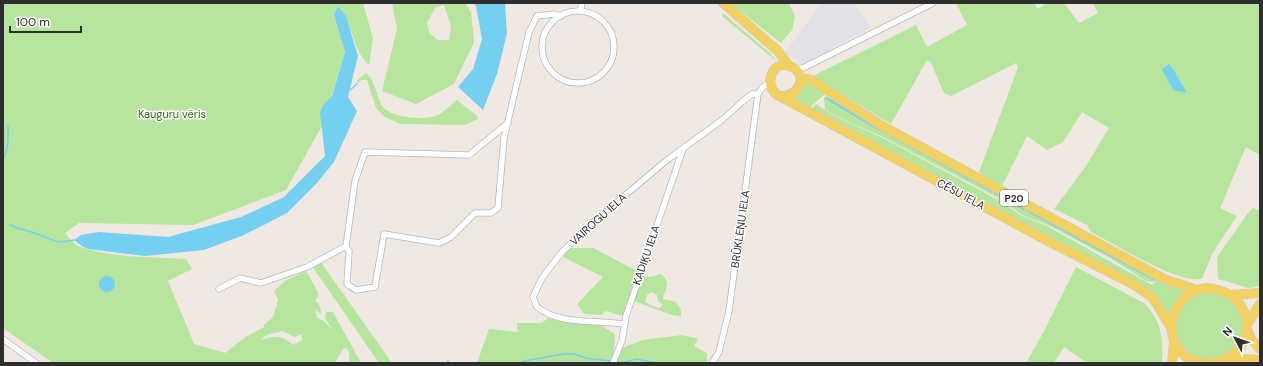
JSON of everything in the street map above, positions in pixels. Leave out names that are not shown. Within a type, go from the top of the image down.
[{"type":"main road","points":[[716,3],[771,52],[780,62],[793,71]]},
{"type":"main road","points":[[723,3],[778,51],[793,71],[800,86],[796,92],[790,96],[783,96]]},
{"type":"main road","points":[[771,86],[774,70],[793,71]]},
{"type":"main road","name":"CĒSU IELA","points":[[793,71],[811,80],[884,127],[1159,276],[1197,290]]},
{"type":"main road","name":"CĒSU IELA","points":[[771,86],[776,94],[783,96],[900,162],[1134,284],[1153,298],[1170,326]]},
{"type":"main road","points":[[1172,363],[1174,342],[1170,326],[1174,314],[1180,303],[1188,295],[1197,290],[1215,289],[1231,295],[1244,308],[1251,339],[1260,349]]},
{"type":"main road","points":[[1231,295],[1260,293]]},
{"type":"main road","points":[[1227,358],[1243,344],[1247,326],[1260,304]]},
{"type":"main road","points":[[1174,342],[1185,355],[1195,360],[1207,363],[1227,358],[1260,360]]},
{"type":"street","points":[[580,11],[582,3]]},
{"type":"street","points":[[793,71],[824,57],[923,5],[933,3]]},
{"type":"street","points":[[580,11],[593,14],[603,20],[610,29],[614,40],[614,51],[611,62],[605,71],[596,78],[586,82],[565,80],[556,75],[545,59],[543,44],[547,30],[561,16],[580,11]]},
{"type":"street","points":[[508,123],[470,155],[365,152],[356,181],[346,246],[349,251],[347,284],[356,290],[375,287],[384,234],[439,243],[451,237],[475,213],[491,213],[498,208],[504,138],[508,123],[532,27],[537,16],[554,14],[561,16]]},
{"type":"street","points":[[758,93],[771,86]]},
{"type":"street","name":"VAIROGU IELA","points":[[624,324],[567,319],[552,315],[537,307],[533,297],[542,278],[560,253],[629,191],[683,148],[722,120],[752,94],[758,93]]},
{"type":"street","name":"BRŪKLEŅU IELA","points":[[712,363],[719,352],[729,311],[758,93]]},
{"type":"street","name":"KADIĶU IELA","points":[[612,363],[622,341],[624,324],[683,148]]},
{"type":"street","points":[[219,289],[240,278],[261,283],[307,267],[346,246]]},
{"type":"street","points":[[3,339],[36,363]]},
{"type":"shaded area","points":[[821,3],[854,3],[871,27],[804,64],[801,64],[785,53]]},
{"type":"green space","name":"Kauguru vēris","points":[[3,3],[363,3],[373,38],[369,65],[363,59],[347,20],[338,6],[334,15],[345,52],[323,124],[286,190],[193,225],[79,223],[65,233],[76,245],[103,253],[186,259],[192,269],[168,281],[194,344],[225,353],[247,336],[264,327],[264,325],[273,317],[278,300],[274,291],[285,281],[306,271],[319,294],[315,301],[319,304],[322,314],[315,310],[317,318],[324,321],[333,331],[325,318],[326,312],[333,312],[361,363],[349,363],[349,352],[346,348],[343,349],[335,363],[53,363],[3,328]],"holes":[[[282,331],[295,337],[302,334],[302,340],[293,345],[284,339],[277,337],[261,340],[266,335]]]},
{"type":"green space","points":[[392,3],[465,3],[471,12],[474,42],[454,84],[416,104],[382,91],[397,29]],"holes":[[[444,5],[451,26],[449,40],[438,40],[430,34],[427,23],[435,8]]]},
{"type":"green space","points":[[730,3],[789,3],[795,17],[792,30],[781,43]]},
{"type":"green space","points":[[956,3],[1034,3],[1038,9],[1047,3],[1064,3],[1079,23],[1098,13],[1093,3],[1260,3],[1260,155],[1246,147],[1220,208],[1237,216],[1212,254],[1202,279],[1191,279],[1177,275],[1146,262],[1091,232],[1087,225],[1054,209],[1086,166],[1109,128],[1082,112],[1063,142],[1047,150],[1027,136],[1002,186],[979,172],[1018,67],[1016,63],[951,96],[944,93],[931,63],[927,60],[891,124],[813,76],[916,25],[927,47],[967,25]]},
{"type":"green space","points":[[723,13],[770,53],[776,61],[722,16]]},
{"type":"green space","points":[[366,73],[374,84],[382,106],[392,113],[400,116],[417,118],[432,117],[443,112],[457,100],[477,116],[478,119],[465,125],[400,124],[385,117],[376,108],[367,80],[361,80],[357,84],[357,80]]},
{"type":"green space","points":[[807,81],[825,94],[809,108],[792,99]]},
{"type":"green space","points":[[827,95],[1157,278],[1154,282],[1146,281],[1110,258],[1048,225],[1024,216],[998,198],[887,139],[834,115],[825,109],[824,98]]},
{"type":"green space","points":[[816,104],[835,116],[887,140],[1000,201],[1022,216],[1047,226],[1152,285],[1159,279],[1188,290],[1179,297],[1168,316],[1158,299],[811,109]]},
{"type":"green space","points":[[1253,208],[1260,211],[1260,286],[1249,288],[1218,279],[1217,257]]},
{"type":"green space","points":[[569,248],[593,248],[637,271],[623,316],[605,311],[602,315],[584,314],[577,304],[603,277],[563,257]]},
{"type":"green space","points":[[320,261],[392,363],[379,363],[312,266]]},
{"type":"green space","points":[[1076,267],[1144,303],[1150,309],[1158,323],[1162,339],[1162,363],[1087,363],[1064,347],[1054,363],[1026,363],[1043,333]]},
{"type":"green space","points":[[661,274],[664,277],[667,286],[663,299],[676,302],[681,310],[681,316],[672,315],[634,301],[642,276],[650,277]],"holes":[[[651,292],[657,295],[658,301],[663,305],[659,308],[645,302],[647,295]]]},
{"type":"green space","points":[[1209,293],[1222,295],[1232,303],[1240,313],[1242,326],[1240,339],[1232,349],[1222,357],[1209,359],[1196,357],[1186,349],[1178,339],[1176,326],[1178,313],[1186,303],[1196,295]]},
{"type":"green space","points":[[549,317],[597,323],[615,334],[614,351],[643,340],[682,335],[698,339],[694,346],[707,353],[707,361],[704,363],[477,363],[489,329],[518,332],[517,323],[542,323]]},
{"type":"water","points":[[474,3],[505,3],[507,33],[497,74],[483,110],[458,87],[473,69],[482,39],[476,6]]},
{"type":"water","points":[[338,6],[346,16],[358,56],[348,97],[357,111],[334,162],[316,184],[287,213],[244,235],[204,250],[145,256],[88,249],[74,240],[81,235],[99,232],[168,237],[241,217],[284,197],[325,156],[320,112],[323,105],[332,96],[345,52],[334,15]]},
{"type":"water","points":[[1169,64],[1187,93],[1173,90],[1162,69]]},
{"type":"water","points":[[104,276],[110,276],[115,281],[113,290],[110,292],[104,292],[99,287],[99,281]]},
{"type":"waterway","points":[[350,90],[357,84]]},
{"type":"waterway","points":[[826,98],[871,125],[1024,209]]},
{"type":"waterway","points":[[3,160],[8,144],[8,126]]},
{"type":"waterway","points":[[1028,211],[1155,280]]},
{"type":"waterway","points":[[10,225],[61,242],[74,240]]},
{"type":"waterway","points":[[524,363],[524,361],[564,354],[574,354],[585,358],[611,361]]},
{"type":"waterway","points":[[616,362],[620,363],[637,359],[655,363]]}]
